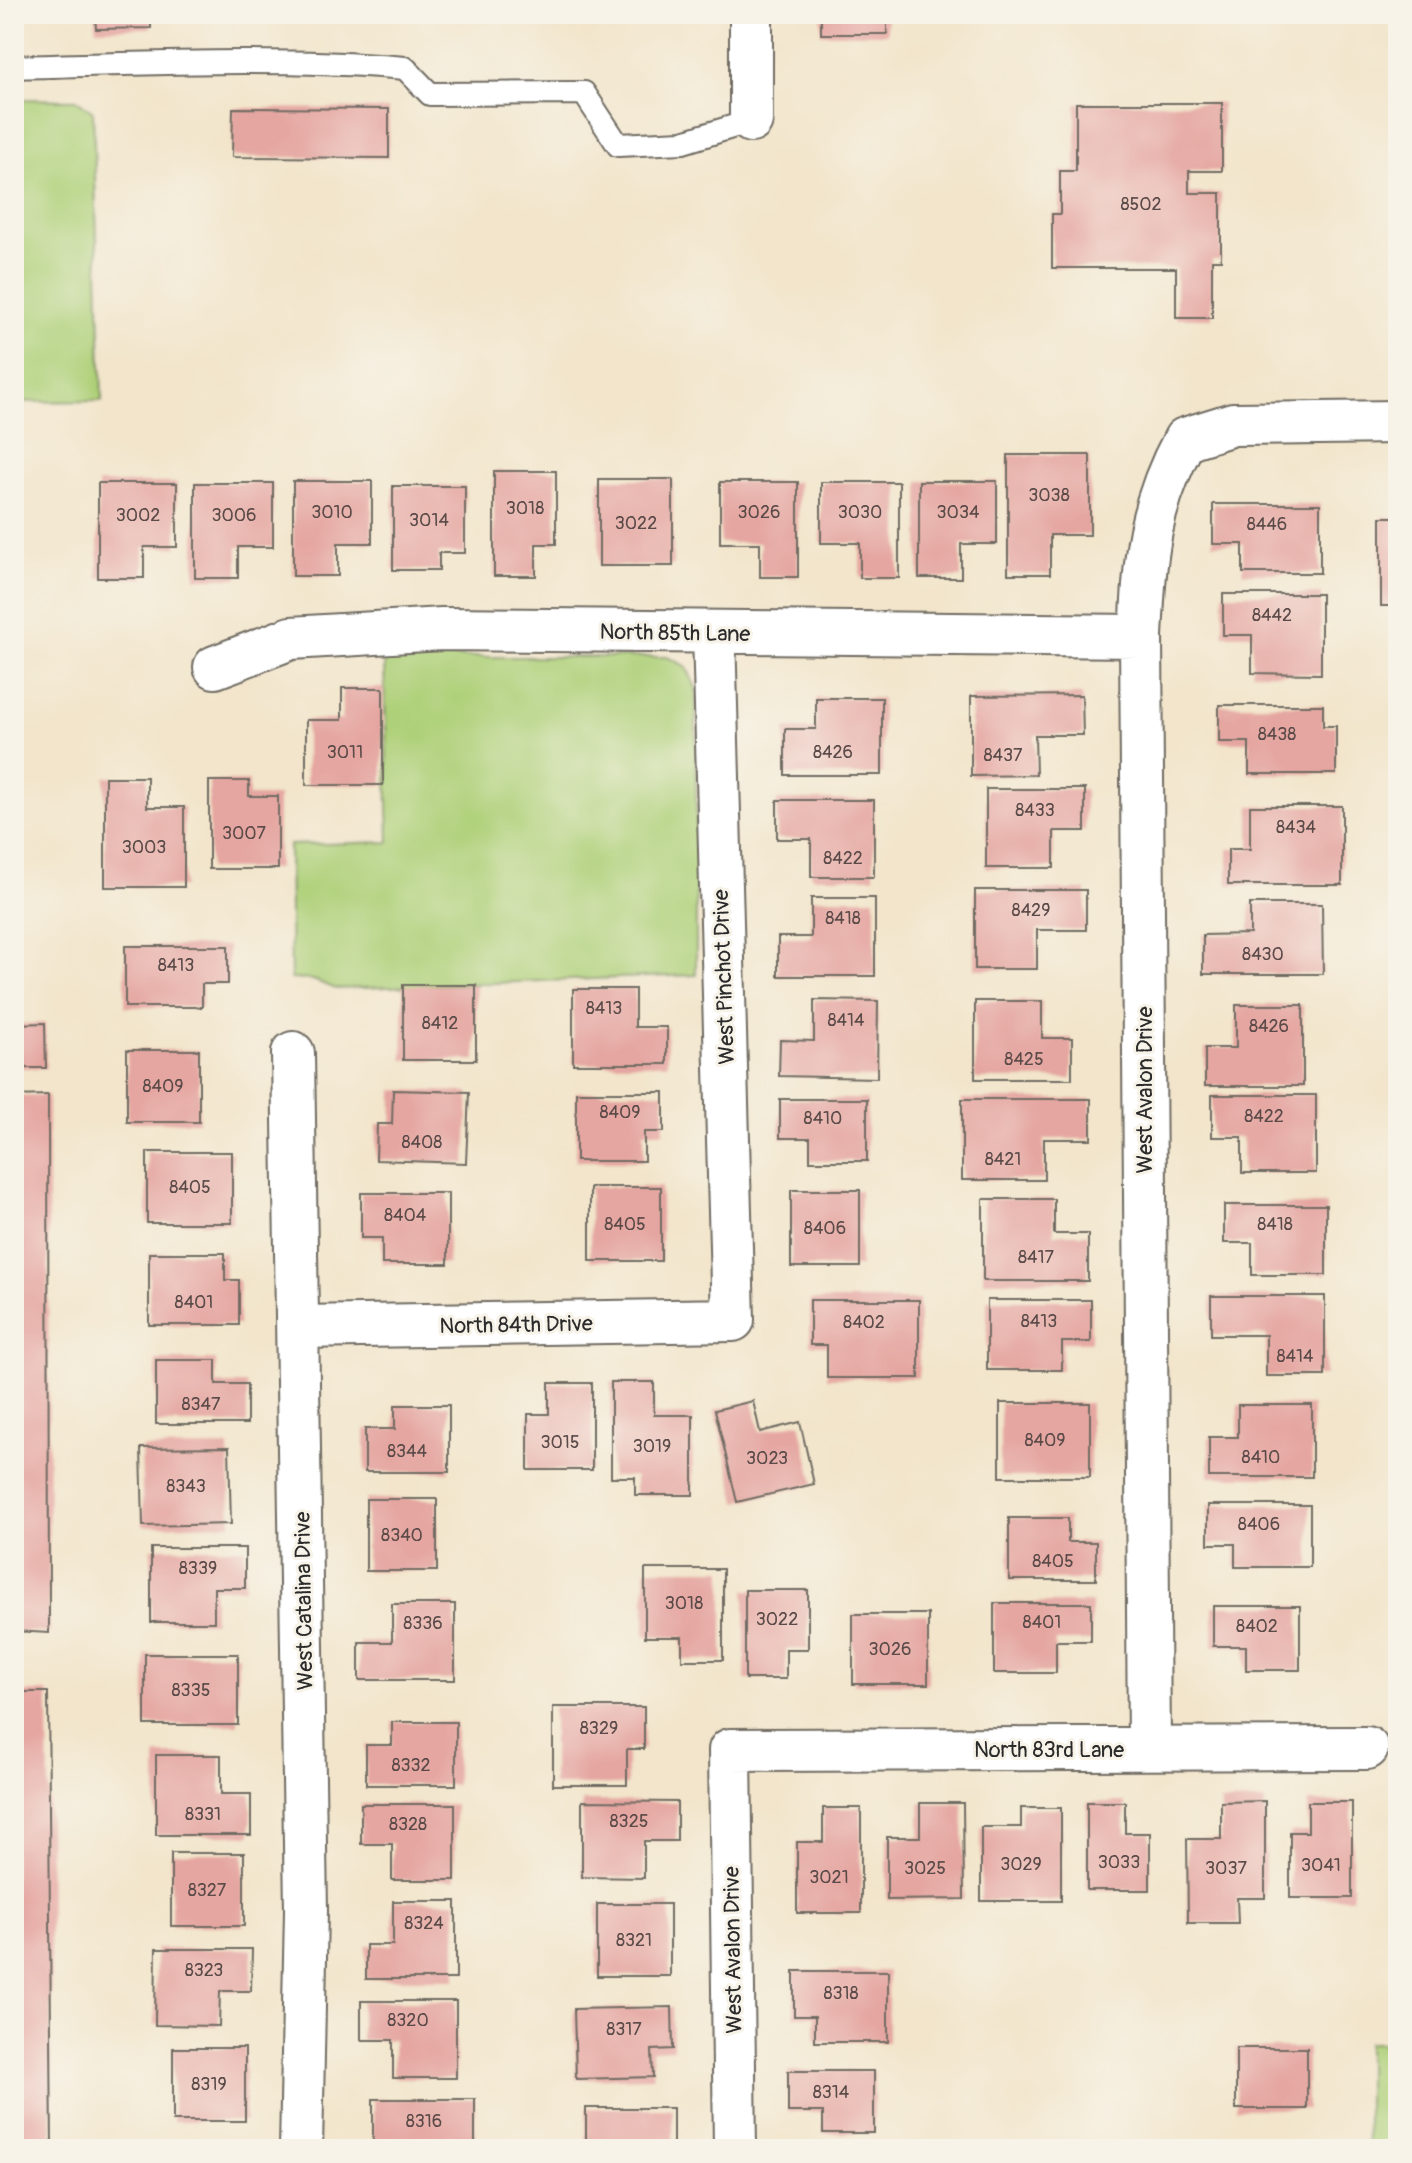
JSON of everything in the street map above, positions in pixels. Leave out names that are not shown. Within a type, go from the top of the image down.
[{"type":"street","points":[[751,14],[751,121]]},
{"type":"street","name":"West Avalon Drive","points":[[1149,1748],[1141,636],[1145,552],[1156,499],[1185,439],[1233,424],[1398,422]]},
{"type":"street","name":"North 85th Lane","points":[[215,667],[291,638],[442,629],[1141,636]]},
{"type":"street","name":"West Pinchot Drive","points":[[714,633],[733,1320]]},
{"type":"street","name":"West Catalina Drive","points":[[293,1053],[306,1911],[301,2149]]},
{"type":"street","name":"North 84th Drive","points":[[299,1327],[733,1320]]},
{"type":"street","name":"North 83rd Lane","points":[[730,1750],[1367,1748]]},
{"type":"street","name":"West Avalon Drive","points":[[730,1750],[735,2149]]},
{"type":"lane","points":[[14,67],[224,62],[348,63],[405,68],[430,94],[584,93],[618,145],[683,142],[751,121]]},
{"type":"green space","points":[[14,99],[77,100],[93,112],[102,401],[14,402]]},
{"type":"green space","points":[[384,657],[667,657],[686,666],[696,688],[696,975],[336,989],[313,980],[291,979],[289,845],[389,842]]},
{"type":"green space","points":[[1367,2043],[1398,2043],[1398,2149],[1367,2149]]},
{"type":"building","points":[[95,14],[151,14],[151,28],[96,29]]},
{"type":"building","points":[[821,14],[887,14],[887,34],[821,34]]},
{"type":"building","points":[[1395,89],[1398,89],[1398,171],[1395,171]]},
{"type":"building","points":[[1076,103],[1222,103],[1222,171],[1189,171],[1189,193],[1221,193],[1221,260],[1212,260],[1212,318],[1176,318],[1176,268],[1052,268],[1052,214],[1060,214],[1060,171],[1076,171]]},
{"type":"building","points":[[233,108],[389,109],[389,158],[232,157]]},
{"type":"building","points":[[1008,455],[1090,455],[1090,535],[1050,535],[1050,574],[1008,574]]},
{"type":"building","points":[[494,471],[556,471],[556,544],[536,544],[536,576],[494,576]]},
{"type":"building","points":[[599,479],[673,479],[673,566],[599,566]]},
{"type":"building","points":[[293,481],[372,481],[372,543],[338,543],[338,576],[293,576]]},
{"type":"building","points":[[919,481],[997,481],[997,544],[961,544],[961,578],[919,578]]},
{"type":"building","points":[[720,482],[798,482],[798,577],[760,577],[760,543],[720,543]]},
{"type":"building","points":[[821,482],[899,482],[899,578],[860,578],[860,543],[821,543]]},
{"type":"building","points":[[98,483],[177,483],[177,547],[144,547],[144,578],[98,578]]},
{"type":"building","points":[[195,483],[273,483],[273,547],[238,547],[238,578],[195,578]]},
{"type":"building","points":[[393,486],[465,486],[465,553],[439,553],[439,570],[393,570]]},
{"type":"building","points":[[1213,504],[1320,504],[1320,573],[1243,573],[1243,544],[1213,544]]},
{"type":"building","points":[[1381,517],[1398,517],[1398,606],[1381,606]]},
{"type":"building","points":[[1223,594],[1321,594],[1321,674],[1252,673],[1252,635],[1223,635]]},
{"type":"building","points":[[14,656],[18,656],[18,800],[14,800]]},
{"type":"building","points":[[342,688],[383,688],[383,785],[306,785],[306,720],[342,720]]},
{"type":"building","points":[[1082,695],[1083,735],[1035,735],[1036,775],[971,776],[971,696]]},
{"type":"building","points":[[816,698],[882,698],[882,775],[785,775],[785,729],[816,729]]},
{"type":"building","points":[[1219,705],[1323,705],[1323,726],[1336,726],[1336,774],[1249,774],[1249,742],[1219,742]]},
{"type":"building","points":[[105,777],[147,777],[147,807],[184,807],[184,887],[105,887]]},
{"type":"building","points":[[209,781],[249,781],[249,796],[278,796],[278,869],[209,869]]},
{"type":"building","points":[[986,789],[1085,789],[1085,831],[1054,831],[1054,868],[986,868]]},
{"type":"building","points":[[777,800],[874,800],[874,877],[811,877],[811,839],[777,839]]},
{"type":"building","points":[[1250,806],[1342,806],[1342,885],[1228,885],[1228,849],[1250,849]]},
{"type":"building","points":[[975,890],[1086,890],[1086,930],[1037,930],[1037,969],[975,969]]},
{"type":"building","points":[[811,898],[875,898],[875,976],[778,976],[778,937],[811,937]]},
{"type":"building","points":[[1250,904],[1322,904],[1323,974],[1203,974],[1203,935],[1250,934]]},
{"type":"building","points":[[125,946],[228,946],[228,984],[202,984],[202,1007],[125,1007]]},
{"type":"building","points":[[403,985],[476,985],[476,1060],[403,1060]]},
{"type":"building","points":[[573,989],[635,989],[635,1027],[667,1027],[667,1064],[573,1064]]},
{"type":"building","points":[[814,1000],[878,1001],[877,1078],[779,1076],[780,1040],[814,1041]]},
{"type":"building","points":[[975,1001],[1042,1001],[1042,1038],[1072,1038],[1072,1079],[975,1079]]},
{"type":"building","points":[[1236,1005],[1303,1005],[1303,1086],[1205,1086],[1205,1048],[1236,1048]]},
{"type":"building","points":[[45,1023],[46,1068],[14,1068],[14,1024]]},
{"type":"building","points":[[127,1050],[199,1050],[199,1122],[127,1122]]},
{"type":"building","points":[[393,1090],[469,1092],[466,1163],[376,1160],[377,1124],[392,1124]]},
{"type":"building","points":[[576,1092],[664,1092],[664,1132],[644,1132],[644,1161],[576,1161]]},
{"type":"building","points":[[48,1095],[49,1633],[14,1631],[14,1096]]},
{"type":"building","points":[[1212,1095],[1316,1095],[1316,1173],[1242,1173],[1242,1137],[1212,1137]]},
{"type":"building","points":[[780,1099],[867,1099],[867,1161],[810,1161],[810,1138],[780,1138]]},
{"type":"building","points":[[962,1099],[1091,1099],[1091,1139],[1044,1139],[1044,1180],[962,1180]]},
{"type":"building","points":[[147,1152],[232,1152],[232,1223],[147,1223]]},
{"type":"building","points":[[590,1187],[661,1187],[661,1261],[590,1261]]},
{"type":"building","points":[[791,1190],[860,1190],[860,1267],[791,1267]]},
{"type":"building","points":[[361,1193],[448,1193],[448,1264],[382,1264],[382,1238],[361,1238]]},
{"type":"building","points":[[983,1199],[1054,1199],[1054,1234],[1088,1234],[1088,1281],[983,1281]]},
{"type":"building","points":[[1224,1205],[1326,1205],[1326,1275],[1252,1275],[1252,1243],[1224,1243]]},
{"type":"building","points":[[149,1253],[225,1253],[225,1280],[239,1280],[239,1325],[149,1325]]},
{"type":"building","points":[[1211,1296],[1325,1296],[1325,1376],[1266,1376],[1266,1335],[1211,1335]]},
{"type":"building","points":[[810,1300],[919,1300],[919,1378],[827,1378],[827,1345],[810,1345]]},
{"type":"building","points":[[987,1300],[1091,1300],[1091,1342],[1062,1342],[1062,1370],[987,1370]]},
{"type":"building","points":[[156,1360],[216,1360],[216,1384],[247,1384],[247,1424],[156,1424]]},
{"type":"building","points":[[611,1382],[654,1382],[654,1415],[693,1415],[693,1495],[635,1495],[635,1477],[611,1477]]},
{"type":"building","points":[[549,1383],[592,1383],[592,1470],[528,1470],[528,1414],[549,1414]]},
{"type":"building","points":[[753,1401],[760,1432],[800,1422],[814,1484],[737,1502],[715,1410]]},
{"type":"building","points":[[1000,1403],[1090,1403],[1090,1477],[1000,1477]]},
{"type":"building","points":[[395,1405],[449,1405],[449,1472],[365,1472],[365,1429],[395,1429]]},
{"type":"building","points":[[1238,1405],[1312,1405],[1312,1477],[1209,1477],[1209,1437],[1238,1437]]},
{"type":"building","points":[[229,1447],[231,1524],[143,1526],[141,1448]]},
{"type":"building","points":[[366,1499],[437,1499],[437,1571],[366,1571]]},
{"type":"building","points":[[1208,1505],[1310,1505],[1310,1567],[1235,1567],[1235,1544],[1208,1544]]},
{"type":"building","points":[[1009,1518],[1068,1518],[1068,1542],[1096,1542],[1096,1580],[1009,1580]]},
{"type":"building","points":[[151,1548],[245,1548],[245,1588],[214,1588],[214,1622],[151,1622]]},
{"type":"building","points":[[645,1569],[723,1569],[723,1660],[682,1660],[682,1637],[645,1637]]},
{"type":"building","points":[[745,1590],[808,1590],[808,1649],[786,1649],[786,1679],[745,1679]]},
{"type":"building","points":[[994,1603],[1091,1603],[1091,1641],[1056,1641],[1056,1673],[994,1673]]},
{"type":"building","points":[[392,1604],[455,1604],[455,1680],[359,1680],[359,1642],[392,1642]]},
{"type":"building","points":[[1213,1606],[1300,1606],[1300,1670],[1246,1670],[1246,1646],[1213,1646]]},
{"type":"building","points":[[853,1614],[928,1614],[928,1684],[853,1684]]},
{"type":"building","points":[[145,1654],[238,1654],[238,1725],[145,1725]]},
{"type":"building","points":[[14,1692],[48,1692],[52,2149],[14,2149]]},
{"type":"building","points":[[553,1707],[644,1707],[644,1749],[627,1749],[627,1785],[553,1785]]},
{"type":"building","points":[[392,1722],[456,1722],[456,1785],[366,1785],[366,1745],[392,1745]]},
{"type":"building","points":[[156,1755],[221,1755],[221,1794],[251,1794],[251,1835],[156,1835]]},
{"type":"building","points":[[582,1801],[677,1802],[677,1841],[644,1841],[644,1878],[582,1877]]},
{"type":"building","points":[[1265,1801],[1265,1898],[1237,1898],[1238,1923],[1188,1923],[1187,1839],[1221,1839],[1221,1802]]},
{"type":"building","points":[[1087,1802],[1125,1802],[1125,1833],[1150,1833],[1150,1890],[1087,1890]]},
{"type":"building","points":[[1308,1802],[1352,1802],[1352,1898],[1290,1898],[1290,1832],[1308,1832]]},
{"type":"building","points":[[920,1803],[963,1803],[964,1899],[887,1900],[887,1837],[920,1837]]},
{"type":"building","points":[[361,1804],[455,1804],[455,1880],[392,1880],[392,1844],[361,1844]]},
{"type":"building","points":[[823,1808],[861,1808],[861,1913],[797,1913],[797,1842],[823,1842]]},
{"type":"building","points":[[1021,1808],[1061,1808],[1061,1901],[981,1901],[981,1827],[1021,1827]]},
{"type":"building","points":[[171,1853],[244,1853],[244,1926],[171,1926]]},
{"type":"building","points":[[393,1901],[456,1901],[456,1979],[366,1979],[366,1945],[393,1945]]},
{"type":"building","points":[[597,1904],[670,1904],[670,1976],[597,1976]]},
{"type":"building","points":[[156,1949],[252,1949],[251,1991],[220,1991],[219,2026],[155,2025]]},
{"type":"building","points":[[794,1971],[888,1971],[888,2042],[815,2042],[815,2016],[794,2016]]},
{"type":"building","points":[[361,2001],[456,2001],[456,2078],[393,2078],[393,2040],[361,2040]]},
{"type":"building","points":[[672,2007],[673,2049],[652,2050],[653,2077],[576,2079],[574,2009]]},
{"type":"building","points":[[173,2048],[245,2048],[245,2121],[173,2121]]},
{"type":"building","points":[[1236,2048],[1307,2048],[1307,2109],[1236,2109]]},
{"type":"building","points":[[788,2071],[874,2071],[874,2133],[823,2133],[823,2112],[788,2112]]},
{"type":"building","points":[[373,2099],[475,2099],[475,2149],[390,2149],[390,2143],[373,2143]]},
{"type":"building","points":[[586,2108],[673,2108],[673,2149],[586,2149]]}]
